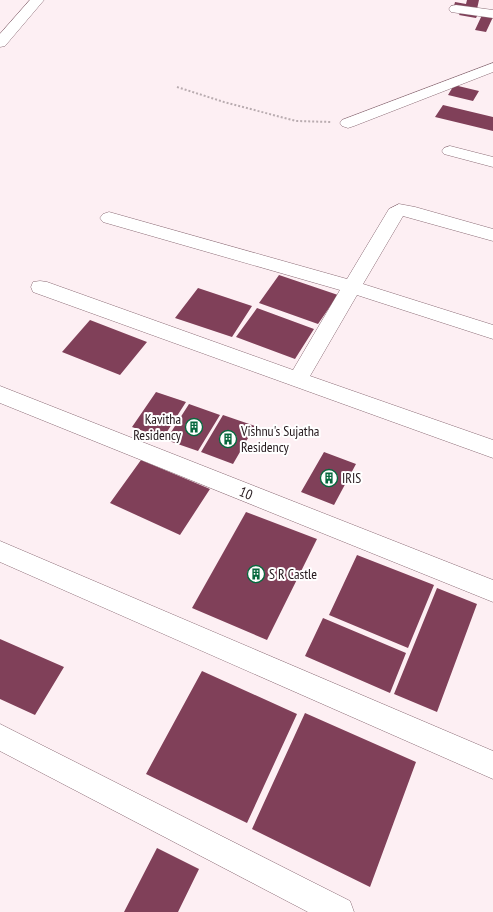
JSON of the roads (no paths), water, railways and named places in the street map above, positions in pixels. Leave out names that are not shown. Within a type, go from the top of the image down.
[{"type":"street","points":[[0,43],[37,0]]},
{"type":"street","points":[[456,9],[493,14]]},
{"type":"street","points":[[348,122],[493,67]]},
{"type":"street","points":[[450,151],[493,162]]},
{"type":"street","points":[[298,379],[395,213],[399,210],[409,211],[493,235]]},
{"type":"street","points":[[109,218],[353,287],[493,332]]},
{"type":"street","points":[[40,287],[493,449]]},
{"type":"street","name":"10","points":[[0,394],[493,591]]},
{"type":"street","points":[[0,551],[493,765]]},
{"type":"street","points":[[0,738],[339,912]]},
{"type":"place","name":"Kavitha Residency","points":[[194,427]]},
{"type":"place","name":"Vishnu's Sujatha Residency","points":[[228,439]]},
{"type":"place","name":"IRIS","points":[[329,478]]},
{"type":"place","name":"S R Castle","points":[[256,574]]}]
